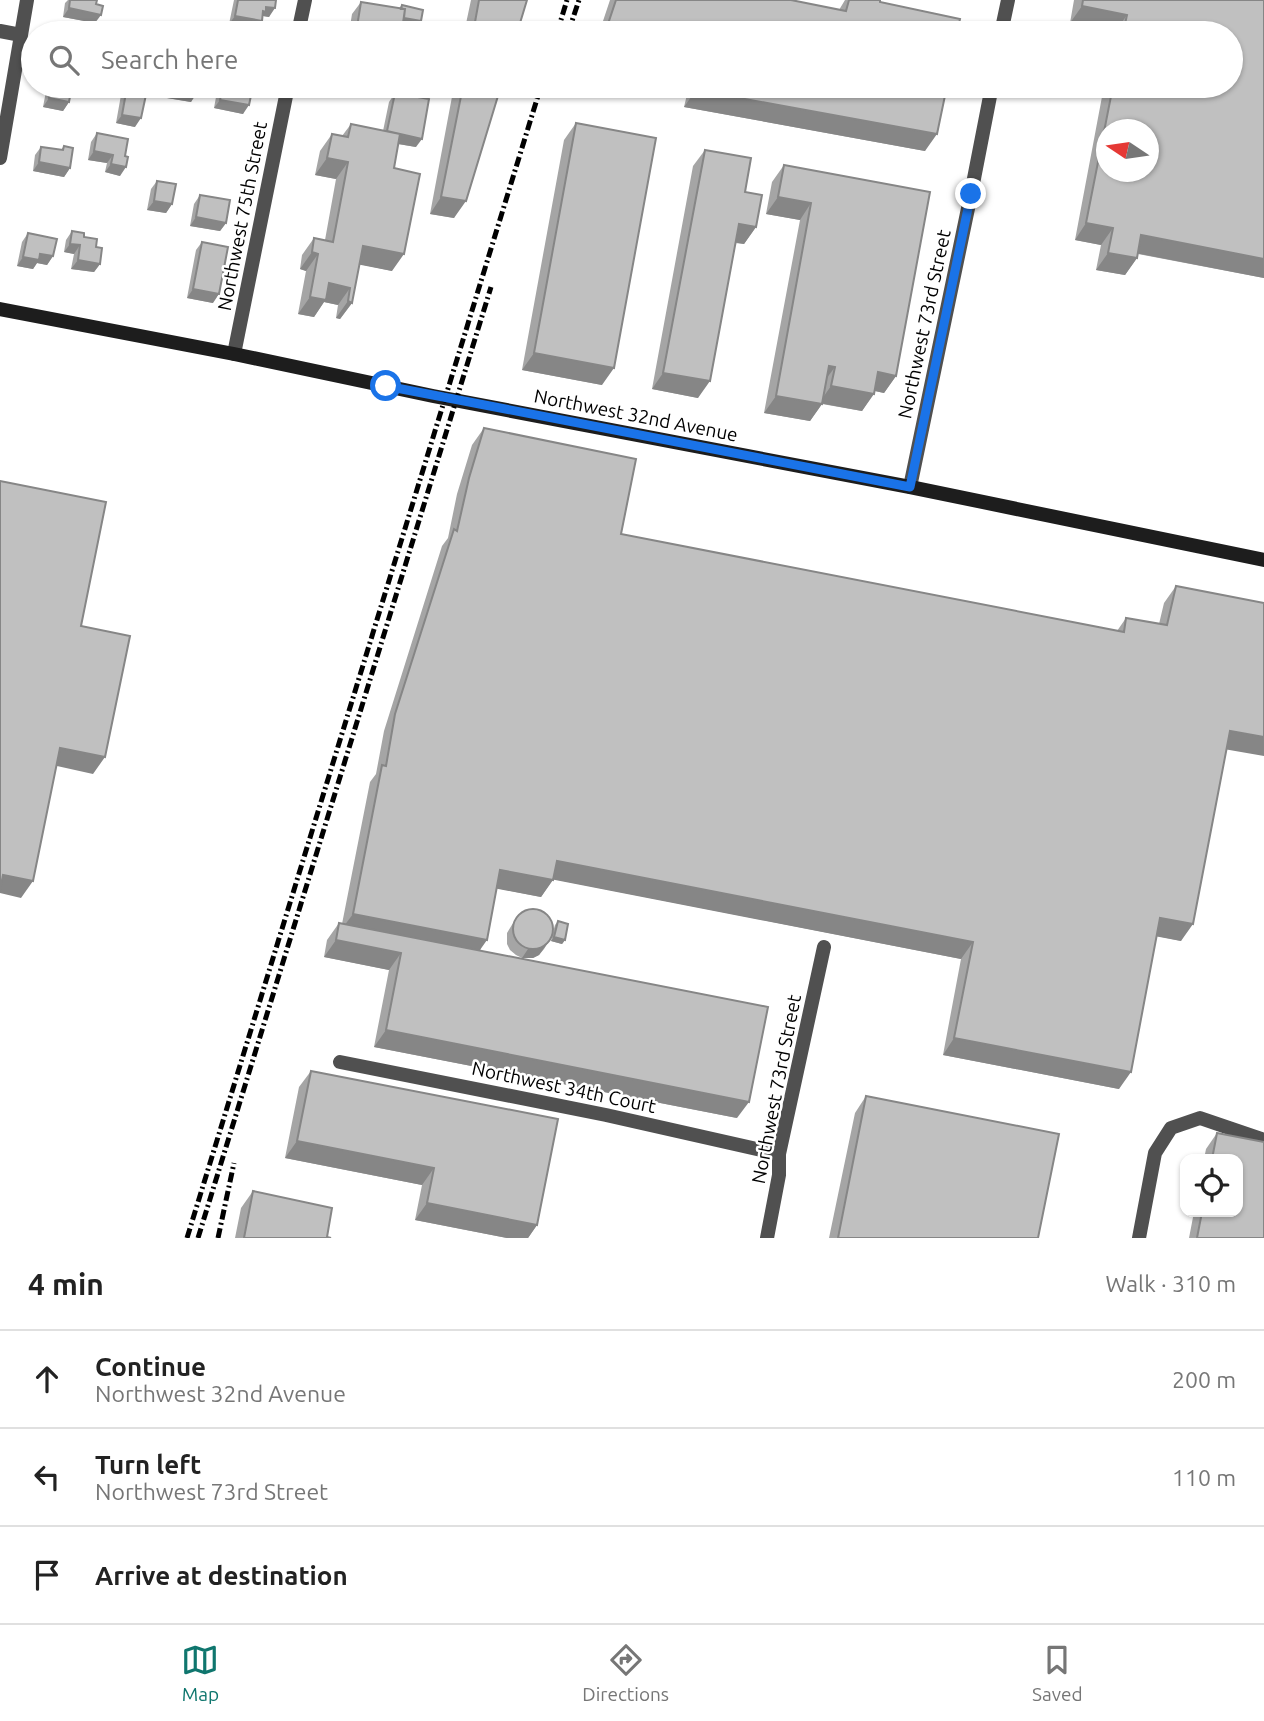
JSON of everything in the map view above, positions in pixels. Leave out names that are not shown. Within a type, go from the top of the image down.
[{"type":"main road","name":"Northwest 32nd Avenue","points":[[0,309],[433,396],[910,487],[1264,560]]},
{"type":"street","points":[[23,21],[27,0]]},
{"type":"street","points":[[301,21],[305,0]]},
{"type":"street","points":[[1004,21],[1008,0]]},
{"type":"street","points":[[0,31],[21,35],[0,158]]},
{"type":"street","name":"Northwest 75th Street","points":[[234,354],[286,98]]},
{"type":"street","name":"Northwest 73rd Street","points":[[910,487],[990,98]]},
{"type":"street","name":"Northwest 73rd Street","points":[[767,1238],[779,1175],[779,1154],[824,947]]},
{"type":"street","name":"Northwest 34th Court","points":[[340,1062],[606,1115],[779,1154]]},
{"type":"street","points":[[1139,1238],[1155,1153],[1171,1128],[1200,1118],[1264,1140]]},
{"type":"building","points":[[70,0],[97,0],[96,4],[103,6],[101,15],[69,8]]},
{"type":"building","points":[[238,0],[276,0],[275,8],[266,7],[266,12],[263,11],[262,21],[235,16]]},
{"type":"building","points":[[479,0],[527,0],[521,21],[475,21]]},
{"type":"building","points":[[616,0],[791,0],[846,11],[849,0],[880,0],[960,19],[960,21],[609,21]]},
{"type":"building","points":[[1083,0],[1264,0],[1264,259],[1141,235],[1137,258],[1108,253],[1113,228],[1086,223],[1096,172],[1096,182],[1159,182],[1159,119],[1106,119],[1111,98],[1243,98],[1243,21],[1126,21],[1127,15],[1082,6]]},
{"type":"building","points":[[361,2],[405,9],[403,21],[358,21]]},
{"type":"building","points":[[402,5],[423,10],[421,21],[404,18],[405,9],[401,9]]},
{"type":"building","points":[[49,98],[70,98],[69,102]]},
{"type":"building","points":[[125,98],[145,98],[141,118],[122,115]]},
{"type":"building","points":[[220,98],[250,98],[249,105]]},
{"type":"building","points":[[394,98],[429,99],[422,139],[387,131]]},
{"type":"building","points":[[461,98],[497,98],[466,201],[441,197]]},
{"type":"building","points":[[740,98],[944,98],[937,134]]},
{"type":"building","points":[[576,123],[656,138],[614,368],[534,353]]},
{"type":"building","points":[[351,124],[400,134],[394,168],[420,174],[404,254],[363,246],[352,303],[348,301],[350,288],[329,283],[326,300],[310,297],[318,254],[312,252],[314,238],[333,242],[348,162],[327,158],[332,134],[348,137]]},
{"type":"building","points":[[97,133],[128,139],[126,167],[111,164],[113,155],[94,151]]},
{"type":"building","points":[[64,146],[73,148],[70,168],[39,162],[41,147],[63,150]]},
{"type":"building","points":[[705,150],[751,158],[745,192],[762,195],[756,227],[739,224],[710,381],[663,373]]},
{"type":"building","points":[[784,165],[930,192],[896,376],[878,372],[874,394],[831,386],[835,367],[829,366],[822,404],[776,396],[811,203],[778,197]]},
{"type":"building","points":[[157,181],[176,184],[172,204],[154,201]]},
{"type":"building","points":[[200,195],[230,200],[226,223],[196,217]]},
{"type":"building","points":[[72,231],[97,239],[96,247],[102,248],[100,264],[78,260],[80,245],[70,244]]},
{"type":"building","points":[[28,233],[57,239],[53,256],[40,254],[39,260],[23,257]]},
{"type":"building","points":[[202,242],[228,247],[219,294],[193,289]]},
{"type":"building","points":[[484,428],[636,459],[621,534],[1124,632],[1126,618],[1167,625],[1176,586],[1264,603],[1264,737],[1230,731],[1193,924],[1160,918],[1131,1072],[954,1038],[973,942],[557,861],[553,880],[500,870],[487,940],[353,914],[382,765],[386,766],[395,714],[454,529],[457,531]]},
{"type":"building","points":[[0,481],[106,502],[81,626],[130,636],[105,757],[60,748],[33,881],[3,875],[0,890]]},
{"type":"building","points":[[533,909],[541,910],[547,915],[552,921],[552,937],[547,943],[541,948],[533,949],[525,948],[519,943],[514,937],[513,929],[514,921],[519,915],[525,910]]},
{"type":"building","points":[[558,921],[568,924],[565,940],[554,937]]},
{"type":"building","points":[[339,923],[768,1007],[749,1102],[386,1030],[401,953],[336,940]]},
{"type":"building","points":[[311,1071],[558,1119],[537,1225],[427,1203],[434,1168],[297,1141]]},
{"type":"building","points":[[866,1096],[1059,1134],[1038,1238],[838,1238]]},
{"type":"building","points":[[1217,1133],[1264,1142],[1264,1238],[1197,1238],[1201,1217],[1243,1217],[1243,1154],[1213,1154]]},
{"type":"building","points":[[253,1191],[332,1208],[327,1237],[331,1238],[244,1238]]},
{"type":"railway","points":[[561,21],[567,0]]},
{"type":"railway","points":[[572,21],[579,0]]},
{"type":"railway","points":[[187,1238],[537,98]]},
{"type":"railway","points":[[198,1238],[491,287]]},
{"type":"railway","points":[[218,1238],[234,1163]]},
{"type":"route","points":[[386,386],[910,487],[971,194]]}]
